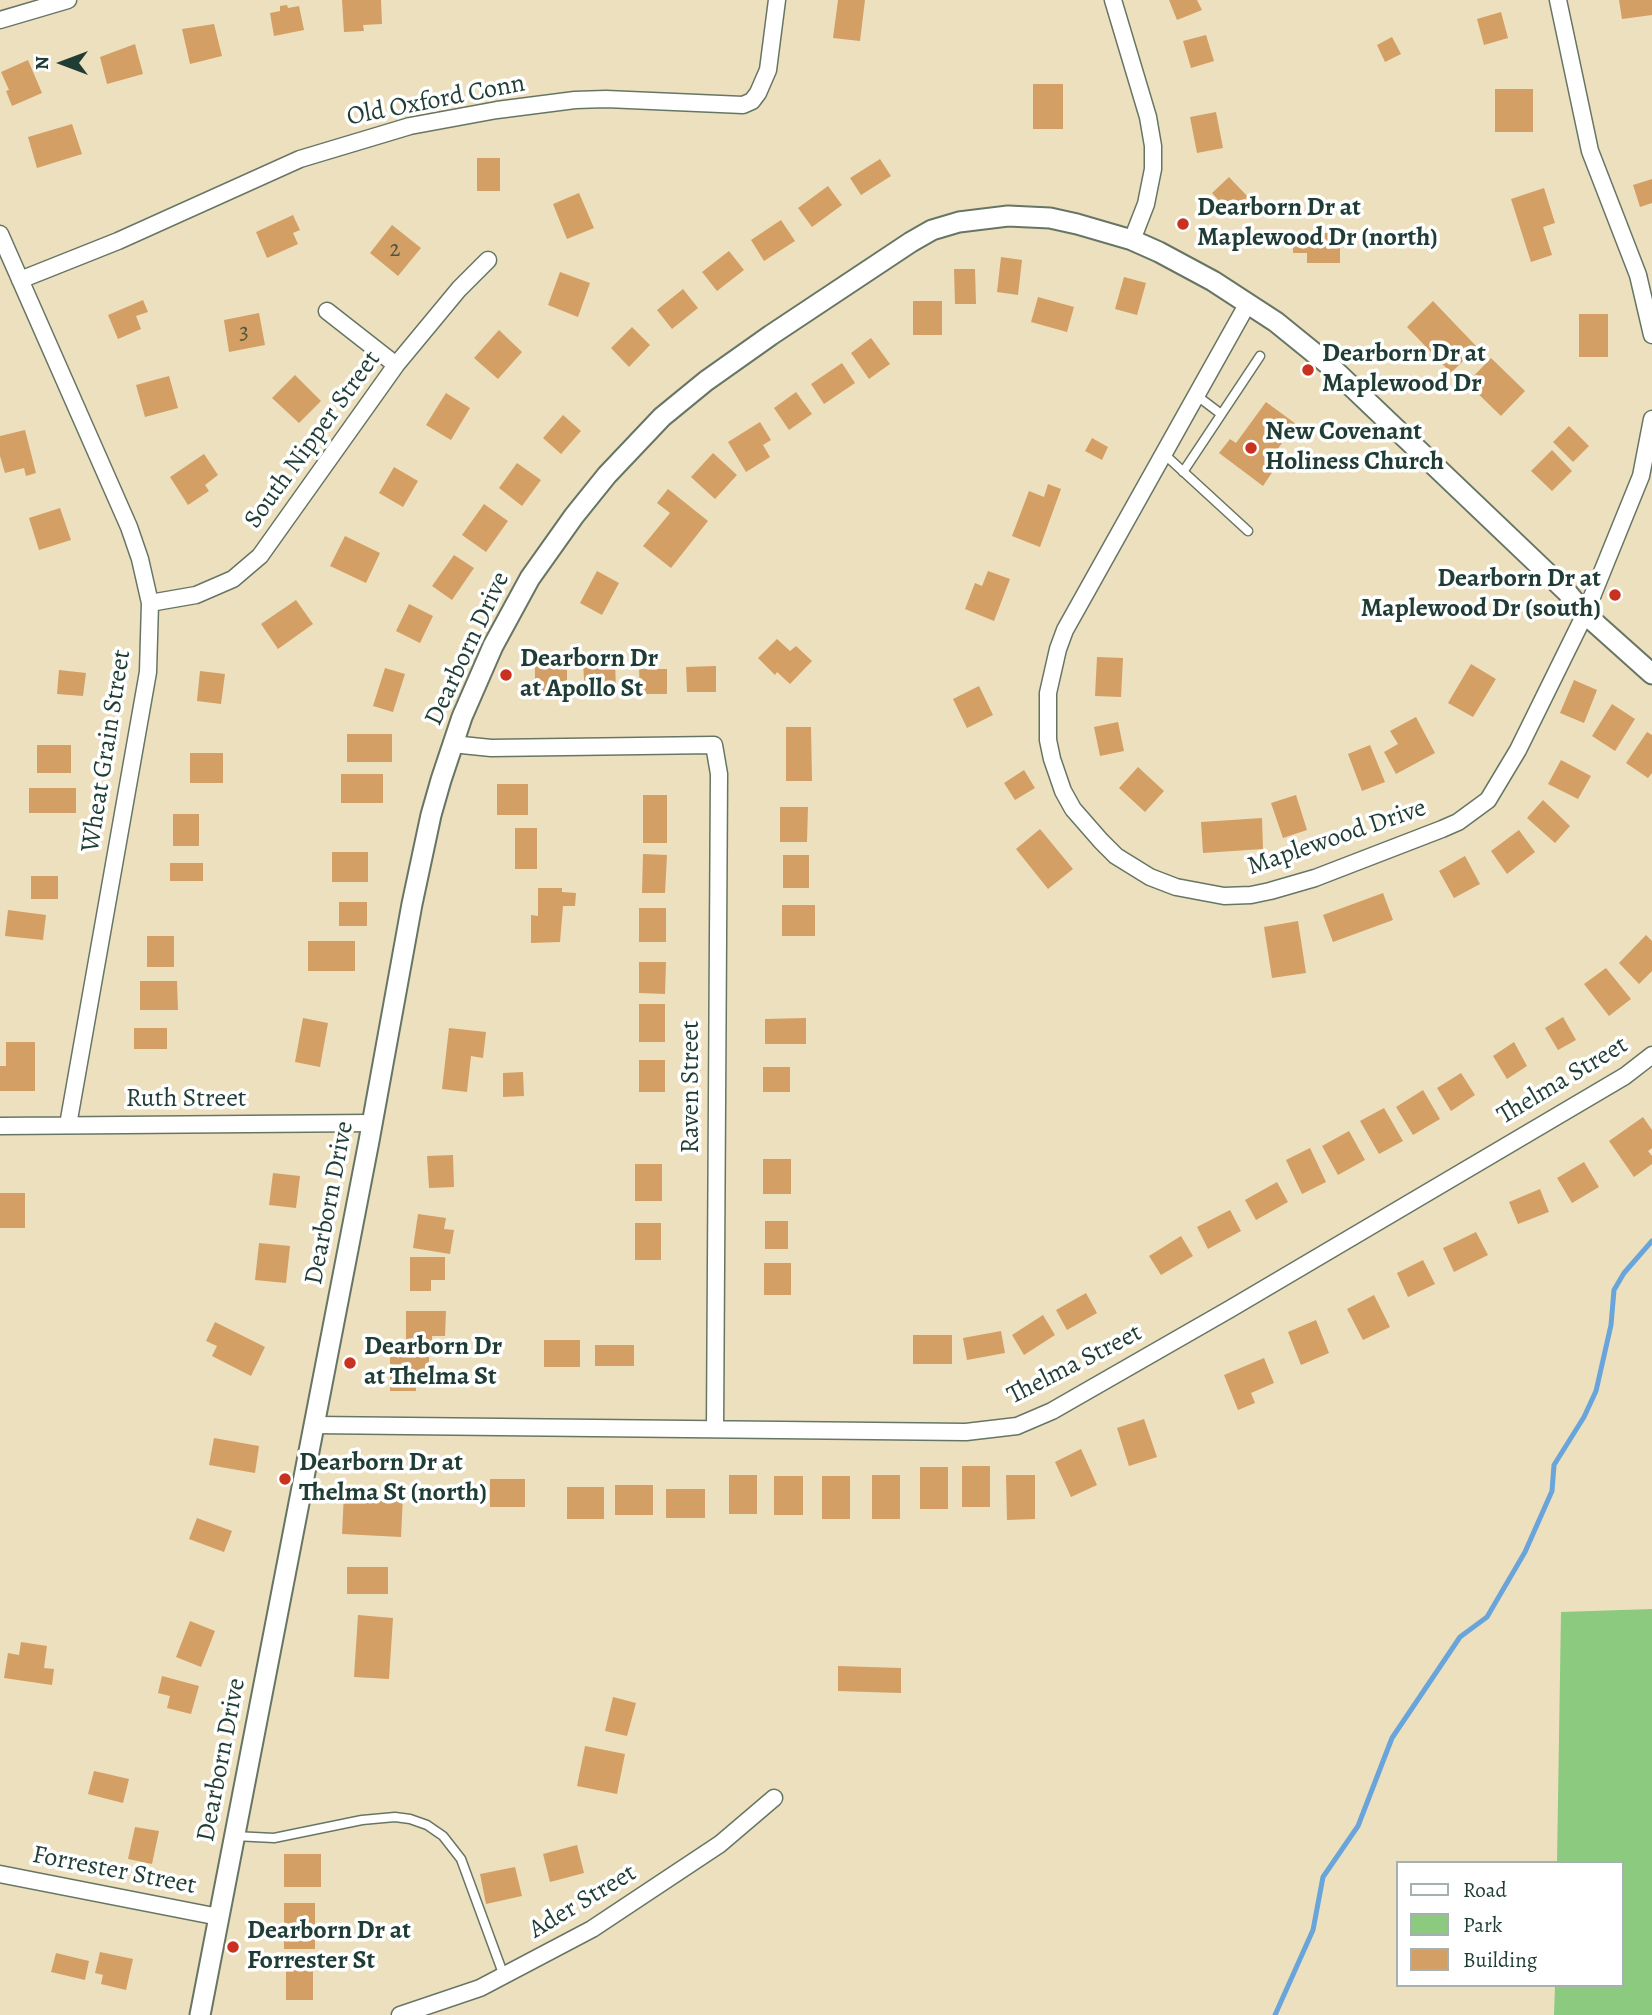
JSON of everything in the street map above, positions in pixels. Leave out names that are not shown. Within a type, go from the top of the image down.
[{"type":"street","points":[[0,20],[68,0]]},
{"type":"street","name":"Old Oxford Conn","points":[[20,280],[118,241],[300,159],[410,125],[575,100],[743,105],[752,101],[758,93],[768,70],[777,0]]},
{"type":"street","points":[[1113,0],[1148,117],[1153,146],[1153,169],[1146,204],[1132,240]]},
{"type":"street","points":[[1558,0],[1590,151],[1638,275],[1652,335]]},
{"type":"street","name":"Dearborn Drive","points":[[200,2015],[431,815],[452,744],[508,615],[553,543],[607,475],[662,417],[706,381],[771,335],[932,230],[985,218],[1027,216],[1077,224],[1132,240],[1213,281],[1248,303],[1329,365],[1566,591],[1586,614],[1652,674]]},
{"type":"street","name":"Wheat Grain Street","points":[[0,234],[129,527],[140,559],[149,603],[148,672],[68,1125]]},
{"type":"street","name":"South Nipper Street","points":[[149,603],[196,595],[233,579],[260,556],[396,365],[459,289],[488,260]]},
{"type":"street","name":"Maplewood Drive","points":[[1248,303],[1065,630],[1048,693],[1052,759],[1063,791],[1073,809],[1116,856],[1175,887],[1224,896],[1270,891],[1315,878],[1458,822],[1488,800],[1586,614],[1641,476],[1652,419]]},
{"type":"street","points":[[327,311],[396,365]]},
{"type":"street","name":"Raven Street","points":[[452,744],[491,748],[714,746],[719,774],[715,1429]]},
{"type":"street","name":"Thelma Street","points":[[314,1425],[966,1432],[1017,1426],[1052,1411],[1230,1308],[1625,1076],[1652,1055]]},
{"type":"street","name":"Ruth Street","points":[[0,1126],[372,1123]]},
{"type":"street","name":"Ader Street","points":[[400,2015],[480,1988],[592,1929],[720,1844],[774,1798]]},
{"type":"street","name":"Forrester Street","points":[[0,1874],[219,1917]]},
{"type":"lane","points":[[1184,472],[1260,356]]},
{"type":"lane","points":[[1196,395],[1222,415]]},
{"type":"lane","points":[[1163,453],[1248,531]]},
{"type":"lane","points":[[234,1836],[274,1838],[362,1819],[395,1817],[427,1825],[443,1836],[461,1859],[504,1976]]},
{"type":"green space","points":[[1652,1609],[1652,2015],[1554,2015],[1555,1987],[1624,1987],[1624,1861],[1557,1861],[1561,1612]]},
{"type":"building","points":[[342,0],[381,0],[382,24],[363,25],[364,31],[344,32]]},
{"type":"building","points":[[838,0],[865,0],[860,41],[833,38]]},
{"type":"building","points":[[1169,0],[1197,0],[1202,10],[1177,20]]},
{"type":"building","points":[[1619,0],[1652,0],[1652,15],[1622,19]]},
{"type":"building","points":[[287,5],[288,8],[299,6],[304,30],[274,36],[270,13],[280,11],[280,6]]},
{"type":"building","points":[[1501,12],[1508,38],[1484,45],[1477,19]]},
{"type":"building","points":[[214,24],[222,56],[190,64],[182,29]]},
{"type":"building","points":[[1206,35],[1214,61],[1191,68],[1183,41]]},
{"type":"building","points":[[1392,37],[1401,54],[1385,62],[1377,45]]},
{"type":"building","points":[[135,44],[143,74],[107,84],[100,57]]},
{"type":"building","points":[[28,60],[42,93],[12,106],[1,72]]},
{"type":"building","points":[[1033,84],[1063,84],[1063,129],[1033,129]]},
{"type":"building","points":[[1495,89],[1533,89],[1533,132],[1495,132]]},
{"type":"building","points":[[1216,112],[1223,148],[1197,153],[1190,117]]},
{"type":"building","points":[[72,124],[82,154],[37,168],[28,137]]},
{"type":"building","points":[[477,158],[500,158],[500,191],[477,191]]},
{"type":"building","points":[[880,159],[891,176],[861,195],[850,178]]},
{"type":"building","points":[[1229,177],[1250,199],[1233,216],[1212,193]]},
{"type":"building","points":[[1652,179],[1652,203],[1640,207],[1633,185]]},
{"type":"building","points":[[828,186],[842,205],[812,227],[798,208]]},
{"type":"building","points":[[1544,188],[1555,223],[1543,227],[1552,255],[1531,262],[1511,199]]},
{"type":"building","points":[[579,193],[594,228],[567,239],[553,204]]},
{"type":"building","points":[[293,215],[300,230],[293,233],[298,244],[267,258],[256,232]]},
{"type":"building","points":[[781,220],[795,241],[764,261],[751,240]]},
{"type":"building","points":[[392,225],[421,248],[398,276],[370,253]]},
{"type":"building","points":[[1293,233],[1340,233],[1340,263],[1307,263],[1307,253],[1293,253]]},
{"type":"building","points":[[729,251],[744,270],[717,291],[702,272]]},
{"type":"building","points":[[1001,257],[1022,260],[1018,295],[997,292]]},
{"type":"building","points":[[954,269],[975,269],[976,304],[955,304]]},
{"type":"building","points":[[560,272],[590,283],[578,317],[548,305]]},
{"type":"building","points":[[1124,277],[1146,283],[1137,315],[1115,309]]},
{"type":"building","points":[[683,289],[698,308],[672,329],[657,310]]},
{"type":"building","points":[[1038,297],[1074,307],[1067,332],[1031,322]]},
{"type":"building","points":[[143,300],[148,312],[136,316],[141,329],[118,339],[108,315]]},
{"type":"building","points":[[913,301],[942,301],[942,335],[913,335]]},
{"type":"building","points":[[1433,301],[1477,347],[1451,373],[1407,327]]},
{"type":"building","points":[[259,313],[265,345],[229,352],[224,320]]},
{"type":"building","points":[[1579,314],[1608,314],[1608,357],[1579,357]]},
{"type":"building","points":[[632,327],[650,345],[629,367],[611,348]]},
{"type":"building","points":[[499,330],[522,352],[498,379],[474,358]]},
{"type":"building","points":[[871,338],[890,364],[869,379],[851,353]]},
{"type":"building","points":[[1491,358],[1525,391],[1501,416],[1467,383]]},
{"type":"building","points":[[842,363],[855,383],[824,404],[811,384]]},
{"type":"building","points":[[295,375],[321,401],[299,423],[272,398]]},
{"type":"building","points":[[169,376],[178,408],[145,417],[136,385]]},
{"type":"building","points":[[796,392],[812,414],[789,430],[774,408]]},
{"type":"building","points":[[446,393],[470,408],[451,440],[426,425]]},
{"type":"building","name":"New Covenant Holiness Church","points":[[1266,402],[1296,424],[1266,465],[1273,471],[1263,486],[1219,453],[1230,439],[1236,443]]},
{"type":"building","points":[[563,415],[581,431],[561,454],[543,438]]},
{"type":"building","points":[[760,422],[771,440],[763,445],[770,457],[746,472],[728,442]]},
{"type":"building","points":[[1569,426],[1589,446],[1573,462],[1553,442]]},
{"type":"building","points":[[25,430],[36,473],[26,476],[24,468],[5,473],[0,456],[0,436]]},
{"type":"building","points":[[1092,438],[1108,447],[1102,460],[1085,451]]},
{"type":"building","points":[[1552,450],[1572,471],[1552,491],[1531,471]]},
{"type":"building","points":[[713,453],[737,475],[715,499],[691,477]]},
{"type":"building","points":[[204,454],[218,475],[205,485],[209,491],[188,505],[170,477]]},
{"type":"building","points":[[517,463],[541,480],[522,506],[499,488]]},
{"type":"building","points":[[394,467],[418,481],[403,507],[379,493]]},
{"type":"building","points":[[1048,484],[1061,489],[1040,547],[1012,536],[1029,491],[1044,497]]},
{"type":"building","points":[[668,489],[708,521],[671,568],[643,546],[670,513],[657,503]]},
{"type":"building","points":[[484,504],[508,521],[486,552],[462,535]]},
{"type":"building","points":[[60,508],[71,540],[39,550],[29,518]]},
{"type":"building","points":[[345,536],[380,553],[366,583],[330,566]]},
{"type":"building","points":[[454,555],[474,568],[452,600],[432,586]]},
{"type":"building","points":[[597,571],[619,583],[602,615],[580,603]]},
{"type":"building","points":[[988,571],[1010,579],[994,621],[965,609],[975,583],[982,586]]},
{"type":"building","points":[[296,600],[313,624],[278,649],[261,624]]},
{"type":"building","points":[[409,604],[433,616],[420,643],[396,631]]},
{"type":"building","points":[[777,639],[790,651],[796,646],[812,661],[790,684],[777,672],[775,675],[758,658]]},
{"type":"building","points":[[1097,657],[1123,658],[1121,697],[1095,696]]},
{"type":"building","points":[[615,660],[616,692],[585,696],[583,662]]},
{"type":"building","points":[[535,663],[567,663],[567,694],[535,695]]},
{"type":"building","points":[[1471,664],[1496,679],[1473,717],[1448,703]]},
{"type":"building","points":[[716,666],[716,692],[687,692],[686,667]]},
{"type":"building","points":[[385,668],[405,674],[393,712],[373,706]]},
{"type":"building","points":[[639,669],[667,669],[667,694],[640,694]]},
{"type":"building","points":[[59,670],[86,673],[83,696],[57,694]]},
{"type":"building","points":[[200,671],[225,674],[221,704],[197,701]]},
{"type":"building","points":[[1574,680],[1597,690],[1584,723],[1560,713]]},
{"type":"building","points":[[979,686],[993,715],[967,728],[953,699]]},
{"type":"building","points":[[1612,704],[1635,719],[1615,751],[1592,736]]},
{"type":"building","points":[[1416,717],[1435,753],[1396,774],[1384,752],[1398,744],[1390,731]]},
{"type":"building","points":[[1118,722],[1124,751],[1100,756],[1094,727]]},
{"type":"building","points":[[786,727],[811,727],[812,781],[786,781]]},
{"type":"building","points":[[1647,732],[1652,735],[1652,773],[1648,778],[1626,763]]},
{"type":"building","points":[[347,734],[392,734],[392,762],[347,762]]},
{"type":"building","points":[[37,745],[71,745],[71,773],[37,773]]},
{"type":"building","points":[[1370,745],[1385,782],[1362,791],[1348,754]]},
{"type":"building","points":[[190,753],[223,753],[223,783],[190,783]]},
{"type":"building","points":[[1561,760],[1591,776],[1578,799],[1548,784]]},
{"type":"building","points":[[1138,767],[1164,791],[1145,812],[1119,788]]},
{"type":"building","points":[[1024,770],[1035,788],[1015,800],[1004,783]]},
{"type":"building","points":[[341,774],[383,774],[383,803],[341,803]]},
{"type":"building","points":[[497,784],[528,784],[528,815],[497,815]]},
{"type":"building","points":[[29,788],[76,788],[76,813],[29,813]]},
{"type":"building","points":[[643,795],[667,795],[667,843],[643,843]]},
{"type":"building","points":[[1296,795],[1307,830],[1283,838],[1271,803]]},
{"type":"building","points":[[1543,800],[1570,826],[1555,843],[1527,818]]},
{"type":"building","points":[[780,807],[808,807],[807,842],[780,842]]},
{"type":"building","points":[[173,814],[199,814],[199,846],[173,846]]},
{"type":"building","points":[[1262,818],[1263,849],[1203,853],[1201,822]]},
{"type":"building","points":[[515,828],[537,828],[537,869],[515,869]]},
{"type":"building","points":[[1040,829],[1073,869],[1048,889],[1016,849]]},
{"type":"building","points":[[1519,830],[1535,852],[1507,874],[1491,851]]},
{"type":"building","points":[[332,852],[368,852],[368,882],[332,882]]},
{"type":"building","points":[[643,854],[667,855],[665,893],[642,893]]},
{"type":"building","points":[[783,855],[809,855],[809,888],[783,888]]},
{"type":"building","points":[[1465,856],[1480,884],[1454,898],[1439,871]]},
{"type":"building","points":[[170,863],[203,863],[203,881],[170,881]]},
{"type":"building","points":[[31,876],[58,876],[58,899],[31,899]]},
{"type":"building","points":[[538,888],[562,888],[562,892],[576,893],[575,906],[563,906],[560,942],[531,943],[531,915],[538,916]]},
{"type":"building","points":[[1383,893],[1393,920],[1333,942],[1323,915]]},
{"type":"building","points":[[339,902],[367,902],[367,926],[339,926]]},
{"type":"building","points":[[782,905],[815,905],[815,936],[782,936]]},
{"type":"building","points":[[639,908],[666,908],[666,942],[639,942]]},
{"type":"building","points":[[8,910],[46,915],[43,940],[5,936]]},
{"type":"building","points":[[1298,921],[1306,973],[1272,978],[1264,927]]},
{"type":"building","points":[[1646,935],[1652,941],[1652,971],[1639,984],[1619,963]]},
{"type":"building","points":[[147,936],[174,936],[174,967],[147,967]]},
{"type":"building","points":[[308,941],[355,941],[355,971],[308,971]]},
{"type":"building","points":[[639,962],[666,962],[665,994],[639,993]]},
{"type":"building","points":[[1606,968],[1631,999],[1609,1016],[1584,984]]},
{"type":"building","points":[[140,981],[177,981],[178,1010],[140,1010]]},
{"type":"building","points":[[639,1004],[665,1004],[665,1042],[639,1042]]},
{"type":"building","points":[[1563,1017],[1576,1040],[1558,1050],[1545,1028]]},
{"type":"building","points":[[303,1018],[328,1023],[320,1067],[295,1062]]},
{"type":"building","points":[[806,1018],[806,1044],[765,1044],[765,1019]]},
{"type":"building","points":[[134,1028],[167,1028],[167,1049],[134,1049]]},
{"type":"building","points":[[449,1028],[486,1032],[483,1058],[471,1056],[467,1092],[442,1089]]},
{"type":"building","points":[[6,1042],[35,1042],[35,1091],[0,1091],[0,1066],[6,1066]]},
{"type":"building","points":[[1514,1042],[1527,1066],[1507,1079],[1493,1056]]},
{"type":"building","points":[[639,1060],[665,1060],[665,1092],[639,1092]]},
{"type":"building","points":[[763,1067],[790,1067],[790,1092],[763,1092]]},
{"type":"building","points":[[523,1072],[524,1096],[503,1097],[503,1073]]},
{"type":"building","points":[[1461,1073],[1475,1095],[1451,1111],[1437,1088]]},
{"type":"building","points":[[1423,1090],[1440,1119],[1413,1135],[1396,1107]]},
{"type":"building","points":[[1384,1108],[1403,1141],[1379,1154],[1360,1121]]},
{"type":"building","points":[[1643,1117],[1652,1130],[1652,1148],[1648,1151],[1652,1156],[1652,1164],[1634,1177],[1609,1141]]},
{"type":"building","points":[[1349,1131],[1365,1160],[1338,1175],[1322,1146]]},
{"type":"building","points":[[1310,1148],[1326,1182],[1302,1194],[1286,1160]]},
{"type":"building","points":[[453,1155],[454,1187],[429,1188],[427,1156]]},
{"type":"building","points":[[763,1159],[791,1159],[791,1194],[763,1194]]},
{"type":"building","points":[[1584,1162],[1599,1187],[1572,1203],[1557,1178]]},
{"type":"building","points":[[635,1164],[662,1164],[662,1201],[635,1201]]},
{"type":"building","points":[[273,1173],[300,1176],[296,1208],[269,1205]]},
{"type":"building","points":[[1277,1182],[1288,1202],[1256,1220],[1245,1200]]},
{"type":"building","points":[[1540,1189],[1549,1212],[1518,1224],[1509,1202]]},
{"type":"building","points":[[0,1193],[25,1193],[25,1228],[0,1228]]},
{"type":"building","points":[[1230,1210],[1241,1231],[1208,1249],[1197,1227]]},
{"type":"building","points":[[418,1214],[446,1218],[444,1229],[454,1230],[450,1254],[413,1248]]},
{"type":"building","points":[[765,1221],[788,1221],[788,1249],[765,1249]]},
{"type":"building","points":[[635,1223],[661,1223],[661,1260],[635,1260]]},
{"type":"building","points":[[1476,1232],[1488,1255],[1454,1272],[1443,1248]]},
{"type":"building","points":[[1181,1236],[1193,1256],[1161,1275],[1149,1256]]},
{"type":"building","points":[[259,1243],[290,1246],[286,1283],[255,1280]]},
{"type":"building","points":[[410,1257],[445,1257],[445,1280],[431,1280],[431,1291],[410,1291]]},
{"type":"building","points":[[1423,1260],[1435,1284],[1408,1297],[1397,1273]]},
{"type":"building","points":[[764,1263],[791,1263],[791,1295],[764,1295]]},
{"type":"building","points":[[1086,1293],[1097,1313],[1067,1330],[1056,1310]]},
{"type":"building","points":[[1374,1295],[1390,1327],[1363,1340],[1347,1309]]},
{"type":"building","points":[[406,1311],[446,1311],[445,1336],[432,1336],[432,1344],[406,1344]]},
{"type":"building","points":[[1043,1315],[1055,1335],[1024,1355],[1012,1335]]},
{"type":"building","points":[[1316,1320],[1329,1353],[1301,1365],[1288,1332]]},
{"type":"building","points":[[215,1322],[265,1347],[251,1376],[212,1356],[217,1346],[206,1341]]},
{"type":"building","points":[[1001,1331],[1005,1353],[967,1360],[963,1338]]},
{"type":"building","points":[[913,1335],[952,1335],[952,1364],[913,1364]]},
{"type":"building","points":[[544,1340],[580,1340],[580,1367],[544,1367]]},
{"type":"building","points":[[595,1345],[634,1345],[634,1366],[595,1366]]},
{"type":"building","points":[[390,1357],[429,1357],[429,1380],[416,1380],[416,1391],[390,1391]]},
{"type":"building","points":[[1264,1358],[1274,1383],[1251,1393],[1255,1403],[1238,1410],[1224,1375]]},
{"type":"building","points":[[1144,1419],[1157,1457],[1129,1466],[1117,1428]]},
{"type":"building","points":[[214,1438],[259,1446],[255,1473],[209,1465]]},
{"type":"building","points":[[1081,1449],[1097,1485],[1071,1497],[1055,1462]]},
{"type":"building","points":[[962,1466],[990,1466],[990,1507],[962,1507]]},
{"type":"building","points":[[920,1467],[948,1467],[948,1509],[920,1509]]},
{"type":"building","points":[[729,1475],[757,1475],[757,1514],[729,1514]]},
{"type":"building","points":[[872,1475],[900,1475],[900,1519],[872,1519]]},
{"type":"building","points":[[1006,1475],[1035,1475],[1035,1519],[1007,1520]]},
{"type":"building","points":[[774,1476],[803,1476],[803,1515],[774,1515]]},
{"type":"building","points":[[822,1476],[850,1476],[850,1519],[822,1519]]},
{"type":"building","points":[[490,1479],[525,1479],[525,1507],[490,1507]]},
{"type":"building","points":[[615,1485],[653,1485],[653,1515],[615,1515]]},
{"type":"building","points":[[567,1487],[604,1487],[604,1519],[567,1519]]},
{"type":"building","points":[[666,1489],[705,1489],[705,1518],[666,1518]]},
{"type":"building","points":[[344,1493],[403,1496],[401,1537],[342,1534]]},
{"type":"building","points":[[197,1518],[232,1531],[224,1552],[189,1539]]},
{"type":"building","points":[[347,1567],[388,1567],[388,1594],[347,1594]]},
{"type":"building","points":[[358,1615],[393,1618],[389,1679],[354,1677]]},
{"type":"building","points":[[190,1621],[215,1631],[201,1667],[176,1657]]},
{"type":"building","points":[[21,1642],[47,1646],[44,1668],[54,1669],[52,1685],[4,1678],[8,1653],[19,1655]]},
{"type":"building","points":[[838,1666],[901,1668],[901,1693],[838,1691]]},
{"type":"building","points":[[162,1676],[199,1686],[191,1714],[167,1708],[170,1696],[158,1693]]},
{"type":"building","points":[[613,1697],[636,1703],[627,1736],[605,1731]]},
{"type":"building","points":[[585,1746],[625,1754],[617,1794],[577,1786]]},
{"type":"building","points":[[94,1771],[129,1779],[123,1803],[88,1794]]},
{"type":"building","points":[[135,1827],[159,1831],[152,1864],[128,1859]]},
{"type":"building","points":[[577,1845],[584,1873],[550,1882],[543,1854]]},
{"type":"building","points":[[284,1854],[321,1854],[321,1887],[284,1887]]},
{"type":"building","points":[[515,1867],[522,1896],[486,1904],[480,1874]]},
{"type":"building","points":[[284,1903],[315,1903],[315,1949],[284,1949]]},
{"type":"building","points":[[100,1952],[133,1959],[126,1990],[101,1984],[103,1975],[95,1973]]},
{"type":"building","points":[[56,1953],[89,1961],[85,1980],[51,1972]]},
{"type":"building","points":[[286,1964],[313,1964],[313,2000],[286,2000]]},
{"type":"waterway","points":[[1275,2015],[1313,1930],[1323,1877],[1358,1826],[1392,1738],[1460,1637],[1487,1617],[1525,1552],[1552,1491],[1554,1465],[1584,1417],[1596,1391],[1611,1325],[1614,1290],[1624,1273],[1652,1241]]},
{"type":"place","name":"Dearborn Dr at Maplewood Dr (north)","points":[[1183,224]]},
{"type":"place","name":"Dearborn Dr at Maplewood Dr","points":[[1308,370]]},
{"type":"place","name":"New Covenant Holiness Church","points":[[1251,448]]},
{"type":"place","name":"Dearborn Dr at Maplewood Dr (south)","points":[[1615,595]]},
{"type":"place","name":"Dearborn Dr at Apollo St","points":[[506,675]]},
{"type":"place","name":"Dearborn Dr at Thelma St","points":[[350,1363]]},
{"type":"place","name":"Dearborn Dr at Thelma St (north)","points":[[285,1479]]},
{"type":"place","name":"Dearborn Dr at Forrester St","points":[[233,1947]]}]
